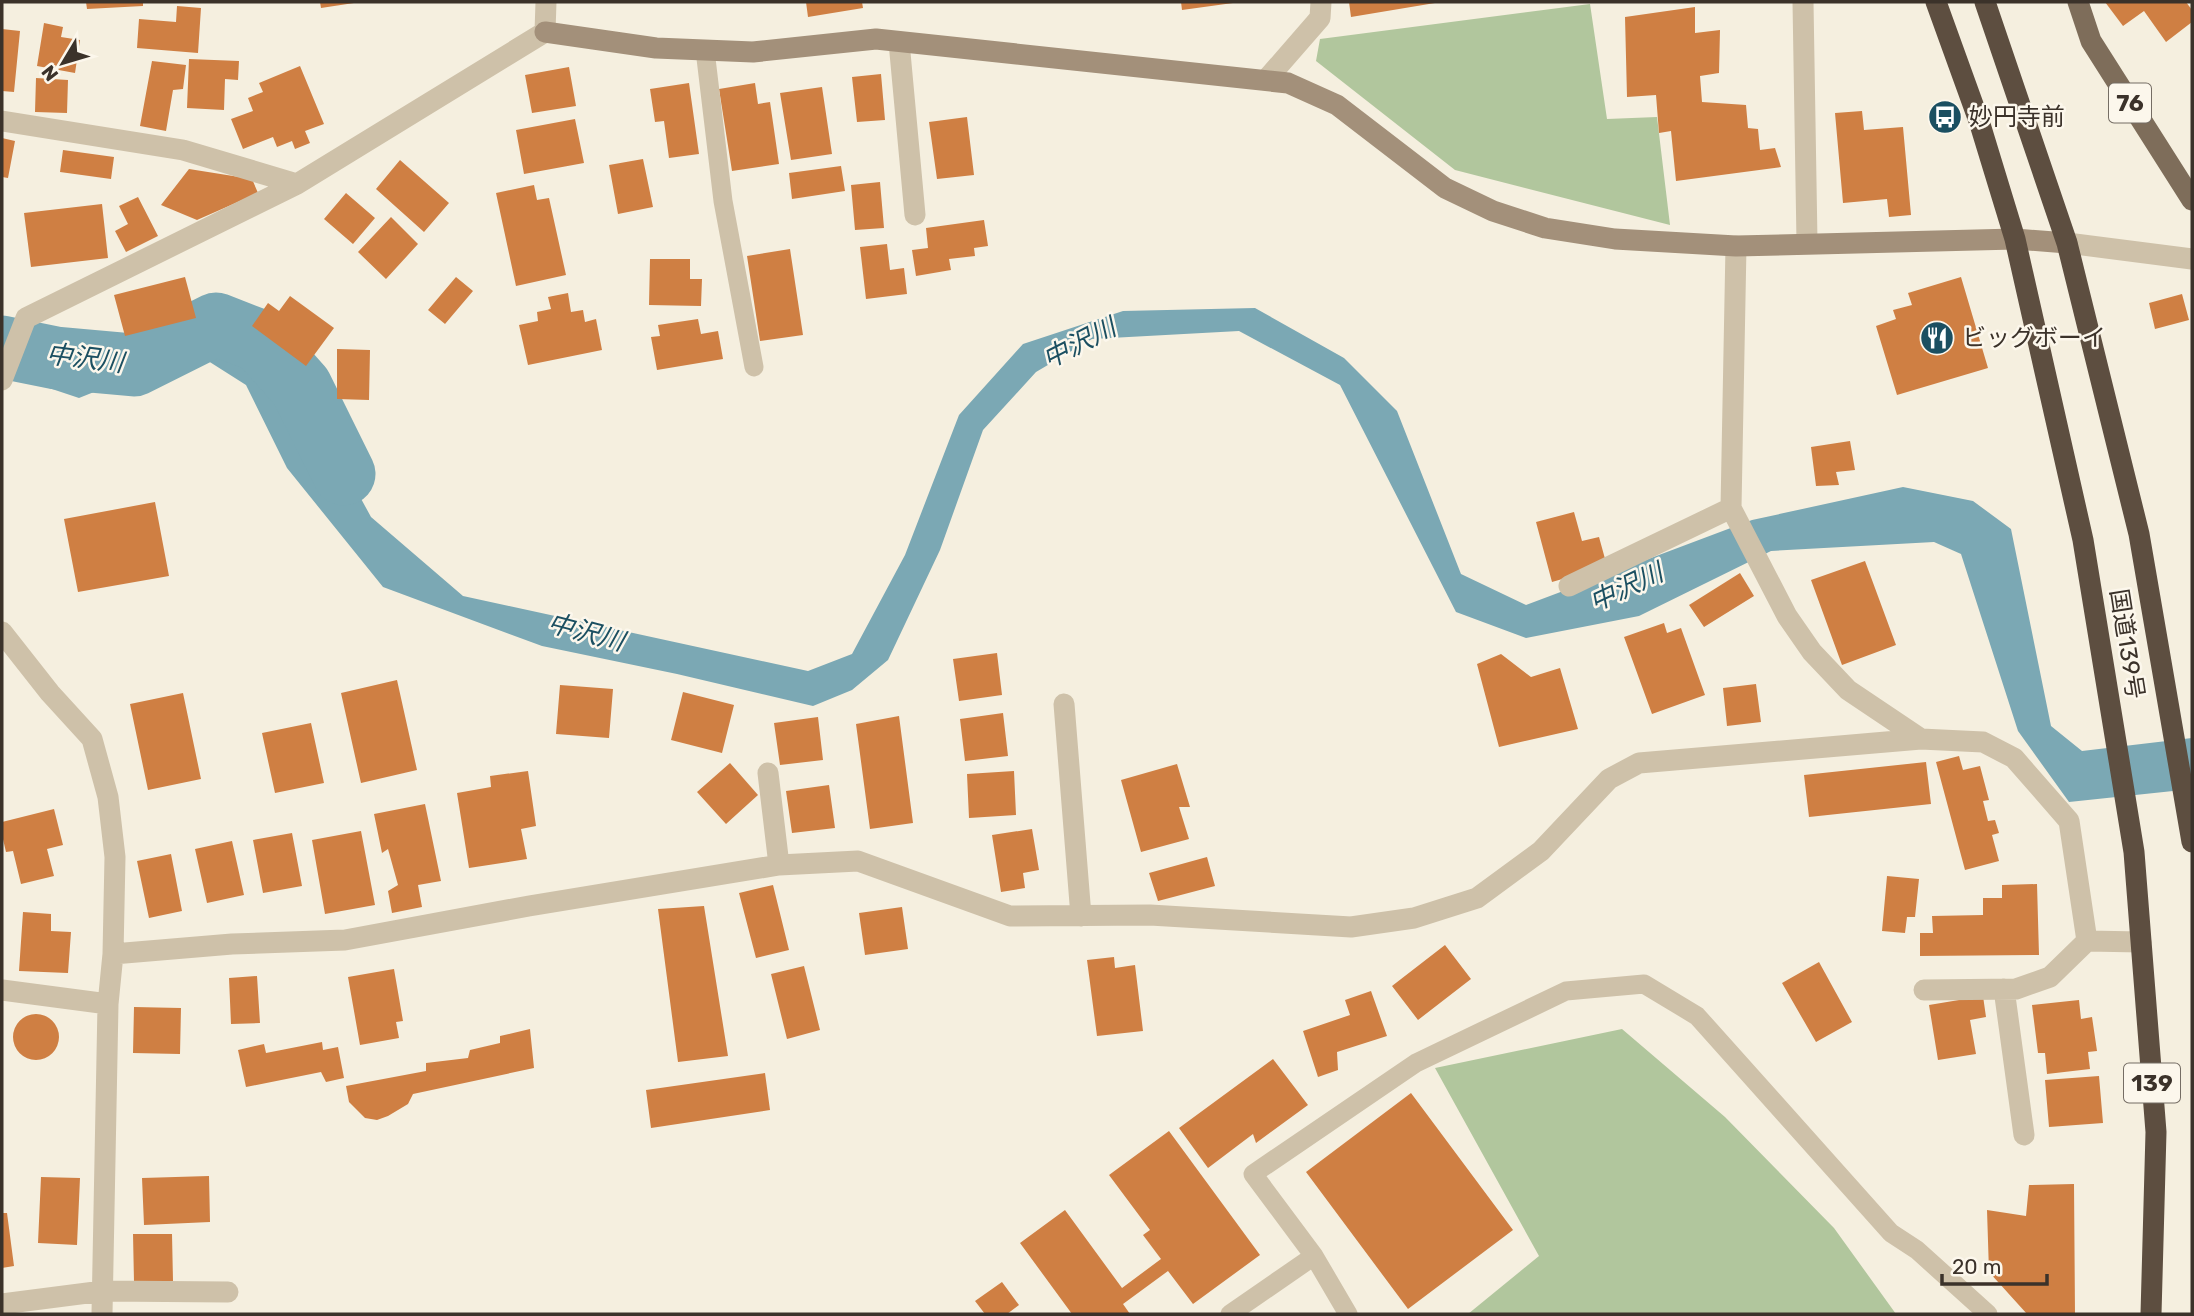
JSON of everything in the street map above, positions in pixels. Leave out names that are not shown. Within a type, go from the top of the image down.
[{"type":"highway","name":"国道139号","points":[[1936,2],[1979,121],[2015,239],[2083,540],[2133,844],[2156,1132],[2151,1314]]},
{"type":"highway","name":"国道139号","points":[[1985,2],[2067,243],[2139,534],[2192,842]]},
{"type":"main road","name":"76","points":[[2078,2],[2091,41],[2192,200]]},
{"type":"street","points":[[545,32],[546,2]]},
{"type":"street","points":[[1266,80],[1320,18],[1321,2]]},
{"type":"street","points":[[1803,2],[1807,242]]},
{"type":"street","points":[[2,380],[26,318],[297,184],[545,32],[656,48],[753,52],[876,39],[1288,83],[1337,105],[1445,188],[1493,211],[1545,228],[1615,239],[1736,246],[1807,242],[2015,239],[2192,259]]},
{"type":"street","points":[[899,42],[915,215]]},
{"type":"street","points":[[2,121],[183,150],[297,184]]},
{"type":"street","points":[[1736,246],[1731,508],[1787,615],[1812,652],[1848,690],[1921,739]]},
{"type":"street","points":[[1569,586],[1731,508]]},
{"type":"street","points":[[2,632],[50,693],[92,739],[108,797],[115,857],[113,954],[108,1004],[102,1314]]},
{"type":"street","points":[[1064,704],[1081,916]]},
{"type":"street","points":[[113,954],[232,944],[345,940],[529,906],[779,865],[858,860],[1010,916],[1150,915],[1351,927],[1414,918],[1477,898],[1541,851],[1609,779],[1639,763],[1921,739],[1983,742],[2014,758],[2069,821],[2087,941]]},
{"type":"street","points":[[768,773],[779,865]]},
{"type":"street","points":[[1923,990],[2016,989],[2050,977],[2087,941],[2141,942]]},
{"type":"street","points":[[2004,989],[2024,1135]]},
{"type":"street","points":[[2,990],[108,1004]]},
{"type":"street","points":[[2,1304],[103,1291],[228,1292]]},
{"type":"lane","points":[[705,50],[723,201],[754,367]]},
{"type":"lane","points":[[1348,1314],[1314,1256],[1253,1174],[1429,1057],[1566,991],[1644,984],[1697,1016],[1891,1233],[1917,1250],[1988,1314]]},
{"type":"lane","points":[[1230,1314],[1314,1256]]},
{"type":"green space","points":[[1590,4],[1607,119],[1657,117],[1670,225],[1455,170],[1316,61],[1320,39]]},
{"type":"green space","points":[[1622,1029],[1725,1117],[1834,1228],[1896,1314],[1468,1314],[1539,1256],[1435,1068]]},
{"type":"water","points":[[1255,308],[1344,358],[1397,411],[1461,574],[1526,605],[1752,520],[1903,487],[1973,501],[2011,529],[2051,726],[2082,751],[2192,738],[2192,789],[2069,802],[2018,731],[1961,554],[1934,542],[1771,551],[1639,616],[1526,638],[1456,612],[1340,385],[1239,331],[1092,339],[1036,372],[983,430],[940,550],[888,660],[852,690],[813,706],[542,646],[383,587],[287,468],[246,385],[194,352],[79,398],[28,381],[2,367],[2,332],[35,349],[86,352],[199,324],[240,333],[305,396],[371,517],[463,596],[808,671],[852,654],[905,555],[959,415],[1023,344],[1123,311]]},
{"type":"building","points":[[86,2],[143,2],[143,6],[87,9]]},
{"type":"building","points":[[320,2],[354,2],[354,3],[321,8]]},
{"type":"building","points":[[806,2],[862,2],[863,8],[808,17]]},
{"type":"building","points":[[1181,2],[1233,2],[1233,3],[1182,10]]},
{"type":"building","points":[[1349,2],[1435,2],[1435,3],[1351,17]]},
{"type":"building","points":[[2105,2],[2186,2],[2192,10],[2192,22],[2166,42],[2144,11],[2123,26]]},
{"type":"building","points":[[177,6],[201,8],[198,53],[137,48],[139,19],[176,22]]},
{"type":"building","points":[[1695,7],[1695,33],[1720,30],[1719,73],[1700,76],[1702,102],[1746,105],[1748,128],[1758,129],[1760,150],[1775,148],[1781,167],[1676,181],[1671,131],[1659,133],[1656,95],[1627,97],[1625,17]]},
{"type":"building","points":[[44,23],[63,27],[61,37],[80,40],[75,73],[37,66]]},
{"type":"building","points":[[2,29],[20,31],[14,92],[2,91]]},
{"type":"building","points":[[189,59],[239,61],[238,80],[225,79],[224,110],[187,108]]},
{"type":"building","points":[[152,61],[186,65],[183,89],[173,90],[166,131],[140,126]]},
{"type":"building","points":[[300,66],[324,124],[305,131],[310,143],[295,149],[292,141],[277,147],[273,137],[243,149],[231,119],[253,111],[248,98],[263,92],[259,83]]},
{"type":"building","points":[[569,67],[576,106],[532,113],[525,75]]},
{"type":"building","points":[[881,74],[885,120],[857,122],[852,77]]},
{"type":"building","points":[[36,78],[68,80],[67,113],[35,112]]},
{"type":"building","points":[[689,83],[699,154],[669,158],[664,121],[655,122],[650,89]]},
{"type":"building","points":[[755,83],[758,104],[770,102],[779,164],[732,171],[719,89]]},
{"type":"building","points":[[822,87],[832,154],[791,160],[780,93]]},
{"type":"building","points":[[1862,111],[1864,130],[1903,127],[1911,215],[1889,217],[1887,199],[1843,203],[1835,113]]},
{"type":"building","points":[[967,117],[974,175],[937,179],[929,122]]},
{"type":"building","points":[[575,119],[584,163],[524,174],[516,130]]},
{"type":"building","points":[[2,138],[15,141],[8,178],[2,177]]},
{"type":"building","points":[[63,150],[114,157],[111,179],[60,172]]},
{"type":"building","points":[[643,159],[653,207],[618,214],[609,165]]},
{"type":"building","points":[[400,160],[449,203],[424,232],[376,189]]},
{"type":"building","points":[[841,166],[845,191],[792,199],[789,173]]},
{"type":"building","points":[[189,169],[252,179],[258,193],[197,220],[161,205]]},
{"type":"building","points":[[880,182],[884,228],[855,230],[851,185]]},
{"type":"building","points":[[534,185],[537,200],[549,198],[566,275],[516,286],[496,193]]},
{"type":"building","points":[[346,193],[375,218],[353,244],[324,219]]},
{"type":"building","points":[[138,197],[158,236],[126,252],[115,231],[128,224],[119,206]]},
{"type":"building","points":[[102,204],[108,258],[31,267],[24,213]]},
{"type":"building","points":[[391,217],[418,244],[386,279],[358,252]]},
{"type":"building","points":[[984,220],[988,246],[974,248],[975,256],[949,259],[951,270],[916,276],[912,250],[928,248],[926,228]]},
{"type":"building","points":[[887,244],[890,270],[904,268],[907,294],[866,299],[860,247]]},
{"type":"building","points":[[790,249],[803,335],[760,341],[747,256]]},
{"type":"building","points":[[650,259],[690,259],[690,279],[702,279],[701,306],[649,305]]},
{"type":"building","points":[[185,277],[196,318],[125,336],[114,295]]},
{"type":"building","points":[[456,277],[473,291],[445,324],[428,310]]},
{"type":"building","points":[[1961,277],[1988,368],[1897,395],[1876,326],[1896,319],[1893,310],[1912,305],[1908,293]]},
{"type":"building","points":[[568,293],[571,312],[583,310],[585,322],[596,319],[602,350],[528,365],[519,325],[538,321],[537,312],[551,309],[548,297]]},
{"type":"building","points":[[2182,294],[2189,320],[2155,329],[2149,303]]},
{"type":"building","points":[[290,296],[334,328],[306,366],[252,326],[268,303],[279,311]]},
{"type":"building","points":[[698,319],[701,334],[718,331],[723,359],[657,370],[651,337],[660,336],[658,325]]},
{"type":"building","points":[[337,349],[370,350],[369,400],[337,399]]},
{"type":"building","points":[[1850,441],[1855,470],[1836,472],[1839,485],[1816,486],[1811,447]]},
{"type":"building","points":[[155,502],[169,576],[78,592],[64,519]]},
{"type":"building","points":[[1574,512],[1582,541],[1599,537],[1607,566],[1552,582],[1536,522]]},
{"type":"building","points":[[1865,561],[1896,645],[1842,665],[1811,580]]},
{"type":"building","points":[[1740,573],[1754,596],[1704,627],[1689,605]]},
{"type":"building","points":[[1664,623],[1667,633],[1681,628],[1705,695],[1652,714],[1624,637]]},
{"type":"building","points":[[997,653],[1002,695],[959,701],[953,659]]},
{"type":"building","points":[[1501,654],[1531,677],[1560,668],[1578,729],[1499,747],[1477,664]]},
{"type":"building","points":[[397,680],[417,770],[361,783],[341,693]]},
{"type":"building","points":[[1756,684],[1761,722],[1727,726],[1723,688]]},
{"type":"building","points":[[560,685],[613,689],[609,738],[556,734]]},
{"type":"building","points":[[683,692],[734,705],[722,753],[671,740]]},
{"type":"building","points":[[183,693],[201,779],[148,790],[130,704]]},
{"type":"building","points":[[1003,713],[1008,756],[965,761],[960,719]]},
{"type":"building","points":[[899,716],[913,823],[870,829],[856,724]]},
{"type":"building","points":[[818,717],[823,760],[780,765],[774,723]]},
{"type":"building","points":[[311,723],[324,783],[275,793],[262,733]]},
{"type":"building","points":[[1959,756],[1963,770],[1980,766],[1989,800],[1983,801],[1988,821],[1995,820],[1999,833],[1992,835],[1999,861],[1965,870],[1936,762]]},
{"type":"building","points":[[1926,762],[1931,804],[1809,817],[1804,775]]},
{"type":"building","points":[[730,763],[758,795],[726,824],[697,792]]},
{"type":"building","points":[[1177,764],[1190,807],[1179,807],[1189,839],[1141,852],[1121,780]]},
{"type":"building","points":[[528,771],[536,826],[521,829],[527,859],[469,868],[457,793],[491,787],[490,776]]},
{"type":"building","points":[[1014,771],[1016,815],[969,818],[967,774]]},
{"type":"building","points":[[829,785],[835,828],[792,833],[786,791]]},
{"type":"building","points":[[425,804],[441,881],[418,885],[422,907],[392,913],[388,891],[398,885],[388,849],[382,853],[374,814]]},
{"type":"building","points":[[54,809],[63,845],[47,849],[54,876],[21,884],[13,851],[6,852],[2,822]]},
{"type":"building","points":[[1032,829],[1039,870],[1023,873],[1025,888],[1001,892],[992,835]]},
{"type":"building","points":[[361,831],[375,905],[325,914],[312,840]]},
{"type":"building","points":[[292,833],[302,886],[263,893],[253,840]]},
{"type":"building","points":[[232,841],[244,895],[207,903],[195,849]]},
{"type":"building","points":[[171,854],[182,911],[149,918],[137,861]]},
{"type":"building","points":[[1207,857],[1215,886],[1158,901],[1149,873]]},
{"type":"building","points":[[1887,876],[1919,879],[1915,917],[1907,917],[1905,933],[1882,931]]},
{"type":"building","points":[[2037,884],[2039,955],[1920,956],[1920,933],[1933,933],[1932,916],[1983,915],[1983,898],[2002,898],[2002,885]]},
{"type":"building","points":[[773,885],[789,950],[756,958],[739,893]]},
{"type":"building","points":[[704,906],[728,1056],[678,1062],[658,909]]},
{"type":"building","points":[[902,907],[908,949],[865,955],[859,913]]},
{"type":"building","points":[[23,912],[51,914],[51,931],[71,932],[68,973],[19,971]]},
{"type":"building","points":[[1445,945],[1471,979],[1418,1020],[1392,986]]},
{"type":"building","points":[[1114,957],[1115,968],[1135,965],[1143,1031],[1097,1036],[1087,960]]},
{"type":"building","points":[[1819,962],[1852,1022],[1816,1042],[1782,983]]},
{"type":"building","points":[[804,966],[820,1030],[787,1039],[771,974]]},
{"type":"building","points":[[394,969],[403,1021],[396,1022],[399,1038],[360,1045],[348,977]]},
{"type":"building","points":[[257,976],[260,1023],[231,1024],[229,978]]},
{"type":"building","points":[[1371,991],[1387,1036],[1337,1052],[1338,1070],[1318,1077],[1303,1031],[1350,1015],[1345,1000]]},
{"type":"building","points":[[1983,996],[1986,1017],[1970,1020],[1976,1054],[1938,1060],[1929,1005]]},
{"type":"building","points":[[2079,1000],[2081,1019],[2092,1017],[2097,1051],[2088,1052],[2090,1069],[2047,1074],[2045,1053],[2038,1053],[2032,1005]]},
{"type":"building","points":[[134,1007],[181,1008],[180,1054],[133,1053]]},
{"type":"building","points":[[36,1014],[52,1021],[59,1037],[52,1053],[36,1060],[20,1053],[13,1037],[20,1021]]},
{"type":"building","points":[[530,1029],[534,1068],[413,1094],[408,1104],[377,1120],[365,1118],[349,1102],[346,1086],[426,1071],[426,1063],[468,1058],[470,1050],[500,1043],[500,1036]]},
{"type":"building","points":[[322,1042],[323,1050],[338,1047],[344,1078],[326,1082],[321,1072],[246,1087],[238,1050],[264,1044],[266,1053]]},
{"type":"building","points":[[1273,1059],[1308,1105],[1256,1143],[1253,1134],[1208,1168],[1179,1128]]},
{"type":"building","points":[[765,1073],[770,1110],[651,1128],[646,1090]]},
{"type":"building","points":[[2099,1076],[2103,1123],[2049,1127],[2045,1080]]},
{"type":"building","points":[[1411,1093],[1513,1230],[1408,1309],[1306,1172]]},
{"type":"building","points":[[1169,1131],[1260,1255],[1193,1304],[1168,1271],[1123,1304],[1130,1314],[1072,1314],[1020,1243],[1065,1210],[1122,1288],[1161,1259],[1143,1235],[1150,1230],[1109,1175]]},
{"type":"building","points":[[209,1176],[210,1222],[144,1225],[142,1178]]},
{"type":"building","points":[[41,1177],[80,1178],[77,1245],[38,1243]]},
{"type":"building","points":[[2074,1184],[2075,1314],[2027,1314],[1989,1272],[1987,1210],[2026,1216],[2029,1185]]},
{"type":"building","points":[[2,1213],[7,1213],[14,1266],[2,1268]]},
{"type":"building","points":[[133,1234],[172,1234],[173,1281],[134,1282]]},
{"type":"building","points":[[1002,1282],[1019,1305],[1007,1314],[985,1314],[975,1301]]},
{"type":"waterway","name":"中沢川","points":[[2,347],[56,358],[134,365],[216,324],[260,341],[301,387],[344,474]]},
{"type":"place","name":"妙円寺前","points":[[1945,117]]},
{"type":"place","name":"ビッグボーイ","points":[[1937,338]]}]
